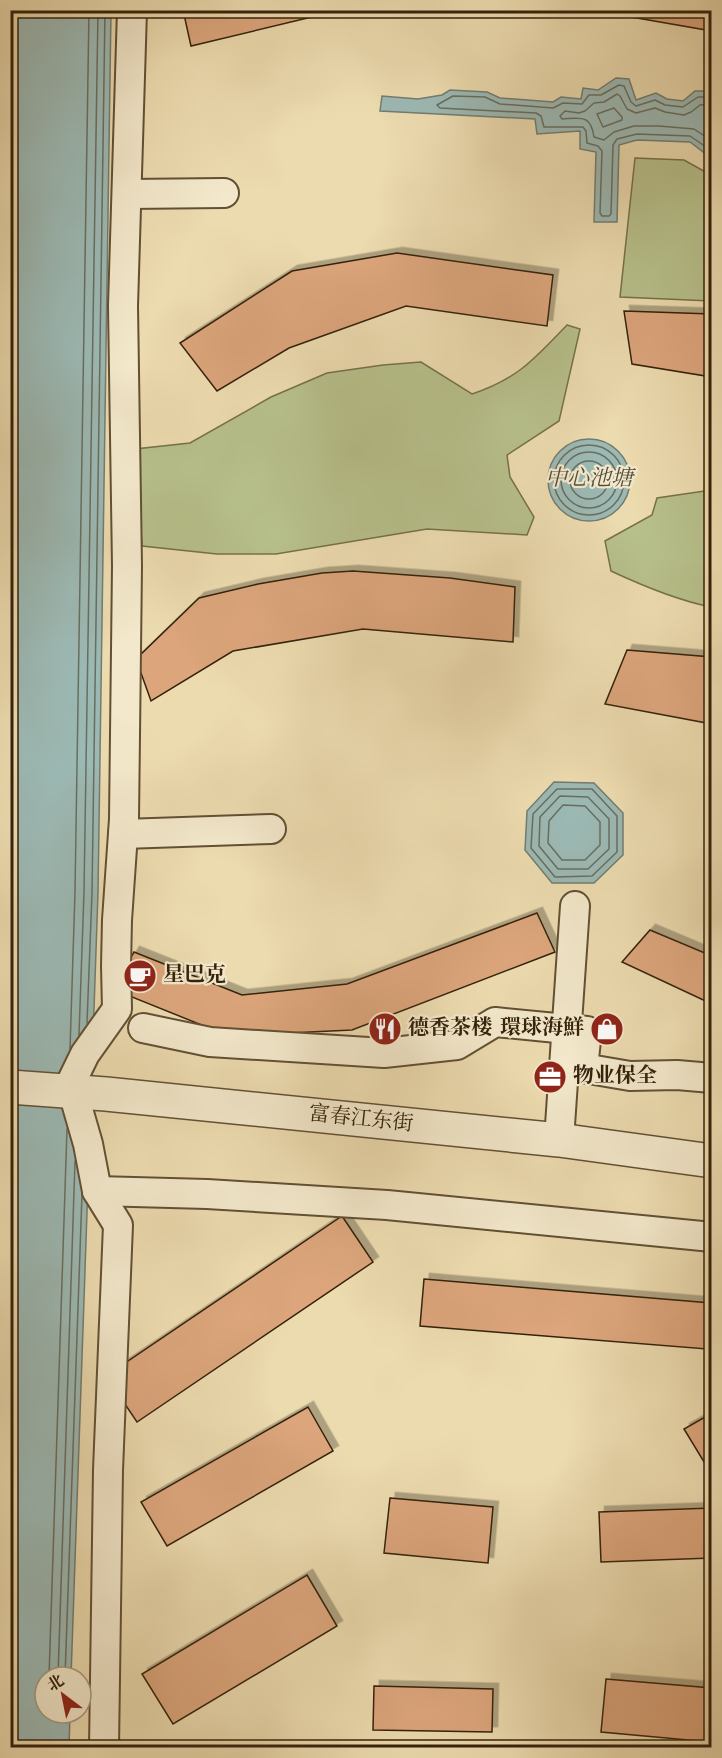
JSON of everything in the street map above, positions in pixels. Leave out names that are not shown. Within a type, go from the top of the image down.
[{"type":"street","points":[[104,1748],[108,1470],[118,1225],[97,1191],[88,1144],[70,1091],[85,1054],[117,1009],[116,966],[123,834],[127,566],[123,306],[132,10]]},
{"type":"street","points":[[127,194],[224,193]]},
{"type":"street","points":[[123,834],[271,829]]},
{"type":"street","points":[[560,1140],[575,906]]},
{"type":"street","points":[[143,1028],[210,1042],[384,1053],[457,1045],[495,1022],[587,1030],[583,1068],[630,1076],[711,1078]]},
{"type":"street","name":"富春江东街","points":[[10,1087],[105,1094],[560,1140],[711,1161]]},
{"type":"street","points":[[97,1191],[207,1194],[387,1205],[711,1237]]},
{"type":"green space","points":[[635,158],[684,160],[711,175],[711,301],[620,297]]},
{"type":"green space","points":[[567,325],[580,329],[559,421],[507,455],[510,477],[534,517],[527,535],[427,529],[276,554],[217,554],[142,546],[135,449],[190,443],[271,397],[327,373],[421,362],[472,394],[502,382],[514,374]]},
{"type":"green space","points":[[711,490],[711,607],[660,592],[611,571],[605,541],[652,515],[657,498]]},
{"type":"water","points":[[11,11],[111,11],[98,893],[71,1665],[33,1665],[33,1725],[70,1725],[69,1747],[11,1748]]},
{"type":"water","points":[[616,78],[629,79],[636,100],[656,93],[667,99],[683,101],[695,91],[712,91],[711,158],[690,142],[637,140],[619,145],[617,222],[594,222],[596,152],[580,149],[580,131],[537,134],[535,119],[380,111],[382,96],[418,99],[442,95],[450,90],[487,92],[500,98],[553,102],[561,97],[581,99],[583,88],[598,90]]},
{"type":"water","name":"中心池塘","points":[[589,439],[605,442],[618,451],[627,464],[630,480],[627,496],[618,509],[605,518],[589,521],[573,518],[560,509],[551,496],[548,480],[551,464],[560,451],[573,442]]},
{"type":"water","points":[[554,782],[594,783],[623,813],[623,855],[594,883],[552,883],[525,850],[527,811]]},
{"type":"building","points":[[183,10],[341,10],[191,46]]},
{"type":"building","points":[[591,10],[712,10],[712,31]]},
{"type":"building","points":[[397,253],[553,275],[547,326],[406,306],[289,348],[217,391],[180,343],[292,271]]},
{"type":"building","points":[[624,311],[712,314],[712,377],[632,364]]},
{"type":"building","points":[[353,571],[450,578],[515,587],[513,642],[363,629],[233,651],[151,701],[136,659],[199,598],[258,584],[322,573]]},
{"type":"building","points":[[627,650],[712,657],[712,724],[605,704]]},
{"type":"building","points":[[537,913],[555,952],[352,1030],[229,1036],[112,989],[134,952],[242,995],[347,984]]},
{"type":"building","points":[[650,930],[712,956],[712,1004],[622,962]]},
{"type":"building","points":[[342,1216],[373,1262],[137,1422],[106,1376]]},
{"type":"building","points":[[424,1279],[711,1303],[707,1349],[420,1326]]},
{"type":"building","points":[[308,1407],[333,1451],[167,1546],[141,1502]]},
{"type":"building","points":[[712,1413],[712,1475],[684,1429]]},
{"type":"building","points":[[390,1498],[493,1507],[488,1563],[384,1553]]},
{"type":"building","points":[[712,1508],[712,1558],[601,1562],[599,1512]]},
{"type":"building","points":[[307,1575],[337,1626],[173,1724],[142,1674]]},
{"type":"building","points":[[606,1679],[712,1688],[710,1742],[601,1732]]},
{"type":"building","points":[[374,1686],[493,1689],[492,1732],[373,1730]]},
{"type":"place","name":"星巴克","points":[[140,976]]},
{"type":"place","name":"德香茶楼","points":[[385,1029]]},
{"type":"place","name":"環球海鮮","points":[[607,1029]]},
{"type":"place","name":"物业保全","points":[[550,1077]]}]
